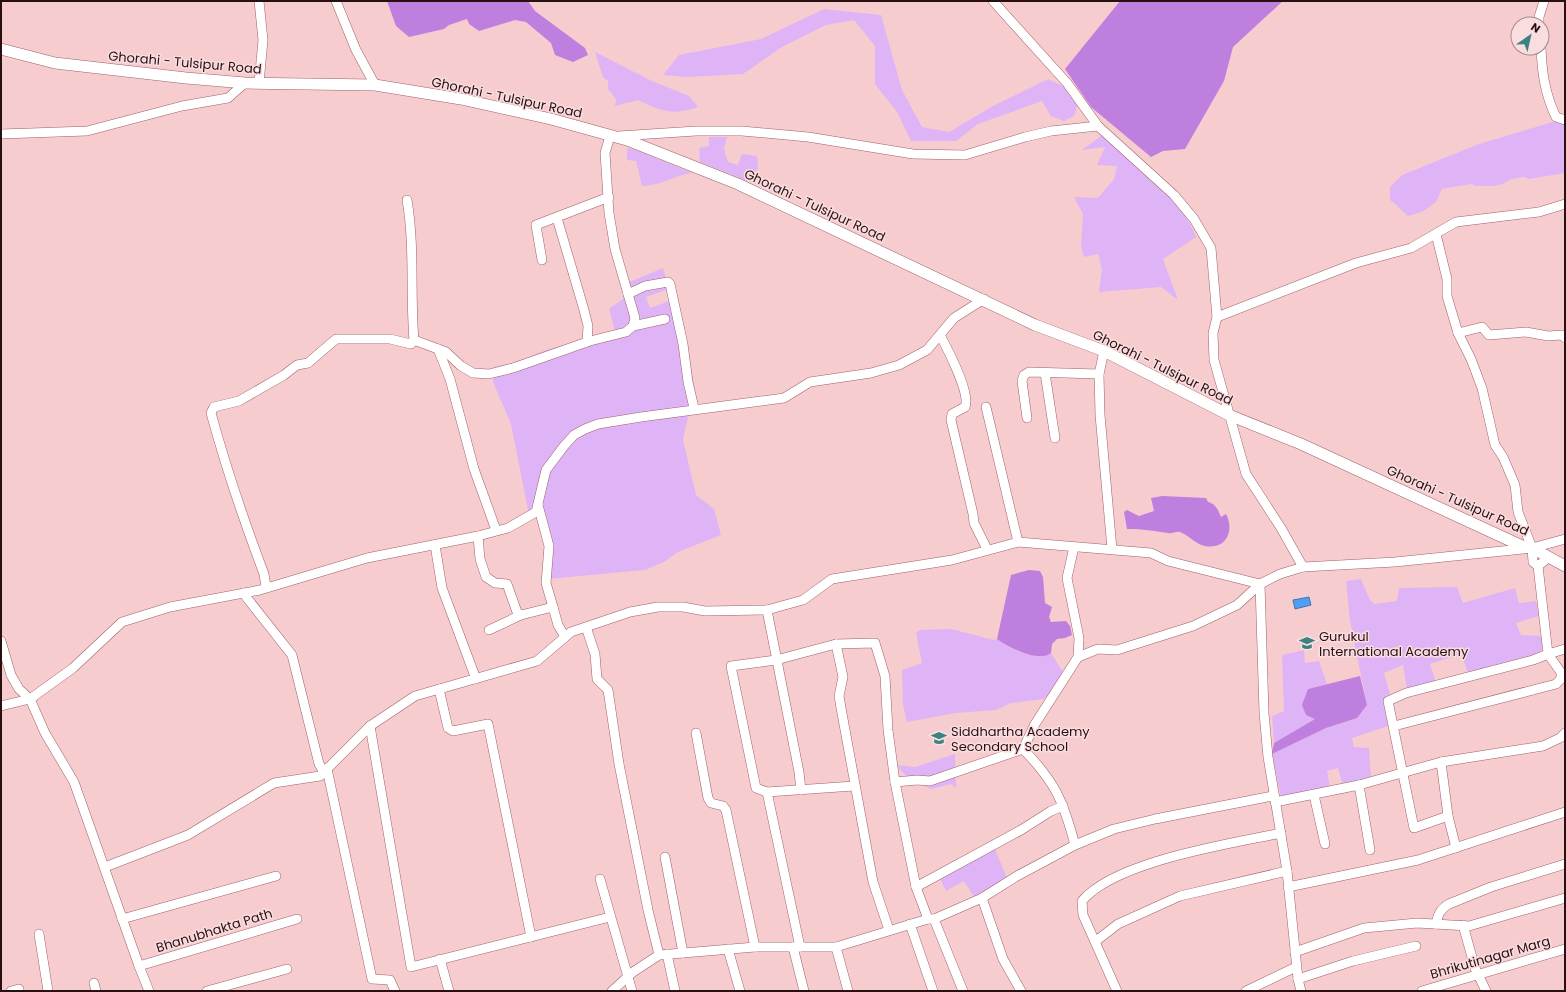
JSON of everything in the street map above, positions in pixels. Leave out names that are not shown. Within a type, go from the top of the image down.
[{"type":"main road","name":"Ghorahi - Tulsipur Road","points":[[1,49],[55,63],[245,83],[374,85],[461,99],[551,119],[627,140],[738,184],[800,215],[984,299],[1035,325],[1104,351],[1229,415],[1301,444],[1522,546],[1532,548],[1565,566]]},
{"type":"street","points":[[258,1],[262,40],[259,83]]},
{"type":"street","points":[[336,1],[356,50],[374,85]]},
{"type":"street","points":[[993,1],[1067,83],[1098,126],[1174,195],[1194,219],[1211,248],[1217,317],[1213,333],[1214,360],[1246,474],[1281,528],[1303,567]]},
{"type":"street","points":[[1538,16],[1544,1]]},
{"type":"street","points":[[1542,56],[1543,76],[1549,101],[1556,117],[1565,120]]},
{"type":"street","points":[[1,134],[87,131],[182,106],[228,98],[245,83]]},
{"type":"street","points":[[633,326],[635,318],[634,311],[616,249],[609,213],[605,153],[612,136],[696,131],[742,131],[808,137],[913,154],[945,156],[965,155],[1025,137],[1051,131],[1098,126]]},
{"type":"street","points":[[542,260],[536,225],[609,197]]},
{"type":"street","points":[[266,587],[264,574],[233,490],[211,413],[214,408],[239,400],[284,375],[296,365],[308,363],[336,339],[390,339],[411,344],[414,340],[411,287],[412,242],[407,200]]},
{"type":"street","points":[[1217,317],[1356,263],[1411,248],[1456,222],[1539,212],[1565,204]]},
{"type":"street","points":[[556,218],[584,310],[588,326],[587,342]]},
{"type":"street","points":[[1394,726],[1556,684],[1560,680],[1562,674],[1548,654],[1538,566],[1533,562],[1532,548],[1518,512],[1515,486],[1496,446],[1482,388],[1471,359],[1458,334],[1447,296],[1446,273],[1436,234]]},
{"type":"street","points":[[628,294],[655,283],[668,282],[670,284],[683,344],[688,382],[694,408]]},
{"type":"street","points":[[1,706],[30,699],[73,668],[122,622],[170,607],[266,587],[367,558],[435,546],[508,528],[536,512],[540,488],[546,470],[574,435],[598,424],[694,408],[784,398],[810,382],[871,373],[899,365],[927,350],[954,318],[984,299]]},
{"type":"street","points":[[414,340],[446,352],[461,366],[473,373],[489,374],[513,368],[587,342],[626,332],[633,326],[665,319]]},
{"type":"street","points":[[1458,334],[1482,327],[1489,335],[1526,332],[1548,336],[1562,335],[1565,338]]},
{"type":"street","points":[[940,335],[955,363],[965,396],[965,407],[952,414],[951,420],[974,514],[974,523],[987,549]]},
{"type":"street","points":[[438,349],[450,379],[474,468],[496,530]]},
{"type":"street","points":[[1104,351],[1099,374],[1100,415],[1112,549]]},
{"type":"street","points":[[1027,418],[1022,382],[1024,375],[1029,372],[1099,374]]},
{"type":"street","points":[[1045,373],[1055,438]]},
{"type":"street","points":[[986,407],[1018,542]]},
{"type":"street","points":[[538,504],[549,546],[546,583],[558,625],[564,637]]},
{"type":"street","points":[[478,536],[480,559],[486,577],[494,583],[507,584],[517,612],[521,615]]},
{"type":"street","points":[[1078,657],[1098,649],[1117,650],[1192,626],[1236,605],[1260,584],[1280,574],[1303,567],[1395,562],[1532,548],[1565,539]]},
{"type":"street","points":[[105,867],[188,835],[274,783],[320,776],[370,726],[415,696],[537,661],[571,632],[630,612],[658,607],[683,607],[705,611],[767,610],[802,600],[832,579],[952,560],[987,549],[1018,542],[1151,553],[1168,561],[1260,584]]},
{"type":"street","points":[[435,546],[442,588],[476,679]]},
{"type":"street","points":[[895,782],[917,780],[930,781],[1023,749],[1035,724],[1078,657],[1079,638],[1067,578],[1074,547]]},
{"type":"street","points":[[1538,566],[1548,558]]},
{"type":"street","points":[[1260,584],[1264,713],[1274,799],[1287,871],[1296,967],[1301,991]]},
{"type":"street","points":[[243,593],[292,655],[319,764],[325,771],[372,979],[390,980],[394,991]]},
{"type":"street","points":[[489,630],[521,615],[553,607]]},
{"type":"street","points":[[767,610],[799,772],[801,790]]},
{"type":"street","points":[[586,627],[595,654],[597,678],[608,690],[619,764],[648,910],[675,991]]},
{"type":"street","points":[[1,640],[11,675],[19,690],[30,699],[45,733],[74,782],[149,991]]},
{"type":"street","points":[[854,786],[767,792],[756,788],[731,666],[776,660],[836,644],[875,643],[885,676],[888,730],[895,782],[916,887],[963,991]]},
{"type":"street","points":[[836,644],[843,677],[840,708],[854,786],[873,882],[889,930]]},
{"type":"street","points":[[1448,816],[1414,828],[1388,701],[1406,693],[1532,660],[1565,649]]},
{"type":"street","points":[[439,689],[448,728],[453,731],[488,724],[531,936]]},
{"type":"street","points":[[370,726],[411,967],[610,917]]},
{"type":"street","points":[[696,733],[708,798],[711,803],[723,806],[726,810],[755,947]]},
{"type":"street","points":[[612,991],[628,977],[663,954],[755,947],[836,947],[889,930],[931,919],[982,898],[1017,876],[1075,845],[1114,829],[1148,821],[1274,799],[1314,795],[1402,774],[1441,762],[1543,746],[1560,738],[1565,733]]},
{"type":"street","points":[[1023,749],[1048,777],[1059,794],[1075,845]]},
{"type":"street","points":[[1441,762],[1448,816],[1456,848]]},
{"type":"street","points":[[1359,785],[1370,850]]},
{"type":"street","points":[[767,792],[804,991]]},
{"type":"street","points":[[1314,795],[1325,844]]},
{"type":"street","points":[[916,887],[1021,830],[1051,811],[1063,806]]},
{"type":"street","points":[[1288,887],[1418,860],[1565,812]]},
{"type":"street","points":[[1117,991],[1096,941],[1083,915],[1082,901],[1089,893],[1114,878],[1155,862],[1209,848],[1281,833]]},
{"type":"street","points":[[666,857],[683,953]]},
{"type":"street","points":[[1436,924],[1438,914],[1446,906],[1491,887],[1565,864]]},
{"type":"street","points":[[1096,941],[1118,924],[1180,896],[1287,871]]},
{"type":"street","points":[[122,919],[276,876]]},
{"type":"street","points":[[600,879],[632,991]]},
{"type":"street","points":[[982,898],[1003,959],[1021,991]]},
{"type":"street","points":[[1295,952],[1364,928],[1417,923],[1469,926],[1565,898]]},
{"type":"street","name":"Bhanubhakta Path","points":[[139,966],[298,919]]},
{"type":"street","points":[[910,924],[933,991]]},
{"type":"street","points":[[1463,925],[1478,974],[1486,991]]},
{"type":"street","points":[[39,934],[48,991]]},
{"type":"street","points":[[1298,979],[1353,961],[1416,946]]},
{"type":"street","points":[[836,947],[848,991]]},
{"type":"street","points":[[728,949],[740,991]]},
{"type":"street","name":"Bhrikutinagar Marg","points":[[1422,991],[1565,949]]},
{"type":"street","points":[[440,960],[449,991]]},
{"type":"street","points":[[1246,991],[1296,967]]},
{"type":"street","points":[[207,991],[287,969]]},
{"type":"street","points":[[11,991],[19,989],[19,991]]},
{"type":"shaded area","points":[[387,1],[528,1],[535,11],[585,48],[588,55],[573,62],[555,55],[551,43],[526,22],[515,20],[479,31],[469,24],[467,19],[449,25],[444,29],[409,37],[396,26]]},
{"type":"shaded area","points":[[1120,1],[1283,1],[1233,47],[1224,81],[1185,149],[1163,151],[1151,157],[1091,107],[1065,69]]},
{"type":"shaded area","points":[[824,9],[881,15],[902,90],[922,127],[949,132],[993,106],[1048,79],[1069,89],[1078,104],[1074,116],[1064,121],[1051,116],[1042,101],[978,124],[956,141],[911,141],[897,112],[875,84],[875,46],[854,20],[826,25],[782,47],[743,74],[686,77],[663,75],[679,55],[761,39]]},
{"type":"shaded area","points":[[595,52],[652,81],[689,96],[698,107],[674,112],[653,107],[638,100],[615,106],[616,99],[608,89],[608,81],[603,77]]},
{"type":"shaded area","points":[[1556,121],[1565,123],[1565,173],[1529,179],[1524,177],[1511,179],[1503,184],[1493,186],[1476,186],[1471,184],[1442,189],[1436,202],[1422,212],[1408,216],[1390,200],[1390,187],[1402,175],[1479,144]]},
{"type":"shaded area","points":[[1108,131],[1145,167],[1170,195],[1190,223],[1196,237],[1163,259],[1178,300],[1161,287],[1099,292],[1102,269],[1098,254],[1084,257],[1081,247],[1083,214],[1074,197],[1098,198],[1114,179],[1117,166],[1097,165],[1105,147],[1082,150]]},
{"type":"shaded area","points":[[709,137],[727,137],[724,149],[728,162],[738,165],[742,154],[757,156],[758,169],[747,181],[700,162],[699,148],[709,146]]},
{"type":"shaded area","points":[[627,148],[636,150],[692,173],[649,186],[642,186],[636,161],[627,160]]},
{"type":"shaded area","points":[[663,268],[669,289],[646,297],[650,308],[678,298],[698,405],[688,417],[683,440],[696,495],[714,509],[721,535],[678,552],[664,562],[645,570],[548,579],[545,515],[528,510],[511,424],[493,382],[494,367],[513,363],[549,349],[615,331],[609,309],[623,299],[627,283]]},
{"type":"shaded area","points":[[1162,496],[1206,498],[1208,502],[1213,504],[1221,517],[1226,514],[1229,520],[1229,533],[1227,538],[1218,545],[1205,546],[1180,532],[1170,533],[1127,529],[1124,512],[1127,510],[1139,516],[1154,511],[1151,498]]},
{"type":"shaded area","points":[[1029,570],[1040,571],[1043,577],[1045,603],[1052,607],[1049,617],[1051,622],[1066,621],[1070,626],[1072,635],[1057,639],[1052,644],[1051,653],[1046,656],[1024,653],[997,639],[1011,575]]},
{"type":"shaded area","points":[[1361,579],[1370,600],[1375,604],[1397,601],[1399,588],[1457,587],[1463,603],[1515,588],[1519,603],[1536,601],[1539,616],[1516,623],[1521,635],[1542,636],[1542,650],[1532,659],[1469,675],[1461,654],[1430,664],[1436,683],[1407,690],[1403,665],[1384,673],[1390,694],[1386,696],[1385,700],[1388,726],[1352,738],[1354,747],[1369,748],[1371,778],[1343,786],[1338,768],[1327,771],[1330,788],[1281,796],[1272,754],[1326,728],[1357,718],[1367,705],[1350,621],[1346,581]]},
{"type":"shaded area","points":[[951,629],[994,640],[997,639],[1015,650],[1031,655],[1045,656],[1051,653],[1063,672],[1056,689],[1044,699],[1011,703],[996,710],[956,713],[907,722],[903,705],[902,670],[922,663],[916,633],[920,630]]},
{"type":"shaded area","points":[[1304,650],[1305,663],[1319,661],[1327,684],[1308,689],[1315,719],[1274,743],[1272,716],[1284,711],[1282,655]]},
{"type":"shaded area","points":[[1360,676],[1367,705],[1357,718],[1326,728],[1272,754],[1274,743],[1315,719],[1306,715],[1302,705],[1308,689]]},
{"type":"shaded area","points":[[955,754],[956,788],[951,784],[931,789],[908,778],[896,765],[915,767]]},
{"type":"shaded area","points":[[994,847],[1007,878],[974,897],[964,881],[946,891],[939,876]]},
{"type":"water","points":[[1309,597],[1311,605],[1295,609],[1293,600]]},
{"type":"place","name":"Gurukul International Academy","points":[[1307,643]]},
{"type":"place","name":"Siddhartha Academy Secondary School","points":[[939,738]]}]
